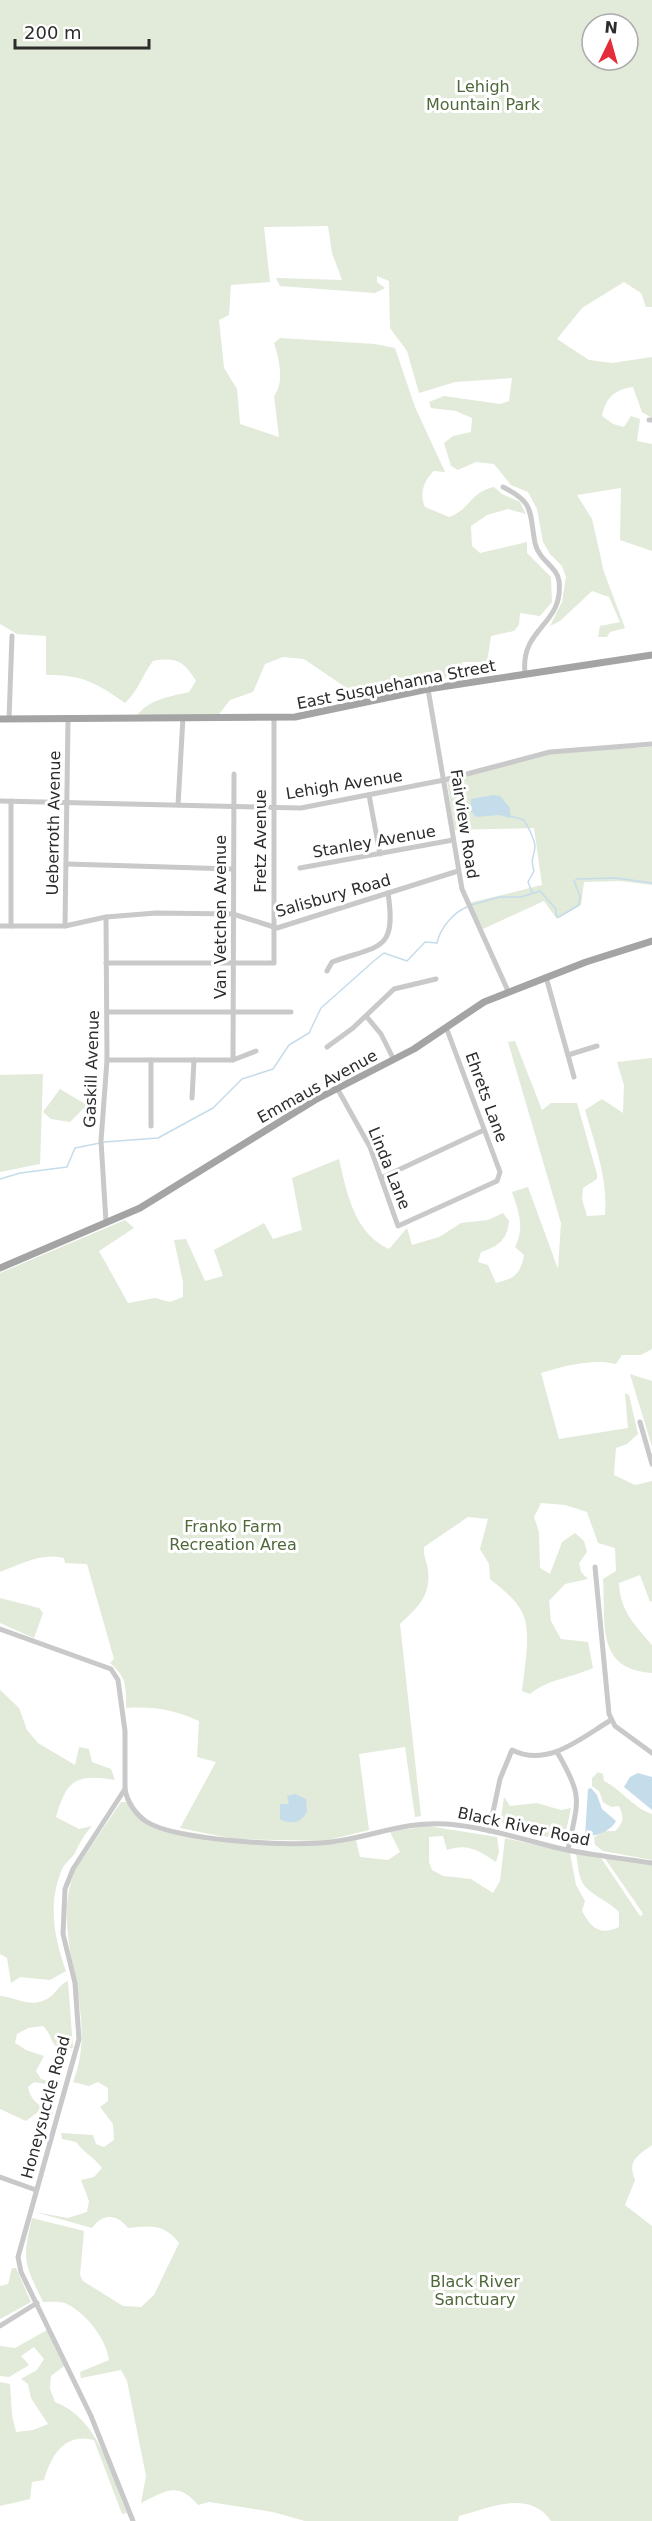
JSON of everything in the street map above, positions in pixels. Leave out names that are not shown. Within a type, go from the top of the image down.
[{"type":"main road","name":"East Susquehanna Street","points":[[0,719],[307,716],[428,689],[652,655]]},
{"type":"main road","name":"Emmaus Avenue","points":[[0,1268],[159,1197],[264,1130],[337,1088],[393,1060],[478,1005],[546,977],[652,941]]},
{"type":"street","points":[[503,487],[519,495],[529,505],[538,552],[544,562],[556,572],[559,581],[558,599],[552,615],[533,636],[526,648],[525,673]]},
{"type":"street","points":[[9,719],[12,636]]},
{"type":"street","name":"Fairview Road","points":[[428,689],[458,871],[469,906],[508,991]]},
{"type":"street","points":[[178,805],[183,717]]},
{"type":"street","name":"Fretz Avenue","points":[[233,963],[274,963],[274,718]]},
{"type":"street","name":"Ueberroth Avenue","points":[[64,926],[68,720]]},
{"type":"street","name":"Lehigh Avenue","points":[[0,801],[305,807],[444,780],[550,752],[652,744]]},
{"type":"street","name":"Van Vetchen Avenue","points":[[233,1060],[234,774]]},
{"type":"street","points":[[369,795],[380,854]]},
{"type":"street","points":[[11,801],[11,926]]},
{"type":"street","name":"Stanley Avenue","points":[[300,868],[453,840]]},
{"type":"street","points":[[67,864],[233,869]]},
{"type":"street","name":"Salisbury Road","points":[[0,926],[64,926],[106,917],[156,914],[233,914],[273,927],[458,871]]},
{"type":"street","points":[[327,971],[332,962],[373,949],[386,939],[392,922],[388,893]]},
{"type":"street","name":"Gaskill Avenue","points":[[106,917],[106,1060],[102,1143],[106,1222]]},
{"type":"street","points":[[106,963],[233,963]]},
{"type":"street","points":[[546,977],[574,1077]]},
{"type":"street","points":[[327,1047],[366,1016],[397,987],[436,979]]},
{"type":"street","points":[[106,1011],[291,1012]]},
{"type":"street","points":[[366,1016],[381,1034],[393,1060]]},
{"type":"street","name":"Ehrets Lane","points":[[398,1226],[497,1181],[500,1176],[446,1027]]},
{"type":"street","points":[[568,1055],[597,1046]]},
{"type":"street","points":[[106,1060],[233,1060],[256,1051]]},
{"type":"street","points":[[151,1060],[151,1126]]},
{"type":"street","points":[[192,1098],[194,1060]]},
{"type":"street","name":"Linda Lane","points":[[337,1088],[367,1141],[398,1226]]},
{"type":"street","points":[[381,1179],[484,1130]]},
{"type":"street","points":[[640,1422],[652,1464]]},
{"type":"street","points":[[595,1567],[606,1700],[611,1720],[620,1730],[652,1753]]},
{"type":"street","points":[[0,1629],[50,1649],[102,1663],[114,1672],[118,1680],[124,1712],[125,1789]]},
{"type":"street","points":[[489,1831],[500,1779],[512,1750],[534,1757],[557,1752],[611,1720]]},
{"type":"street","points":[[557,1752],[575,1782],[578,1796],[568,1850]]},
{"type":"street","name":"Black River Road","points":[[125,1789],[136,1813],[150,1824],[229,1840],[323,1843],[417,1824],[455,1825],[568,1850],[652,1863]]},
{"type":"street","name":"Honeysuckle Road","points":[[125,1789],[73,1869],[65,1889],[63,1934],[75,1983],[79,2039],[18,2257],[21,2272],[91,2416],[133,2521]]},
{"type":"street","points":[[0,2177],[36,2190]]},
{"type":"street","points":[[0,2326],[37,2303]]},
{"type":"green space","name":"Lehigh Mountain Park","points":[[0,0],[652,0],[652,307],[646,307],[641,293],[624,282],[582,308],[557,339],[589,360],[612,363],[652,357],[652,418],[642,412],[633,387],[615,393],[608,400],[602,416],[613,424],[624,427],[631,416],[640,419],[637,441],[652,444],[652,551],[620,540],[621,488],[577,495],[592,519],[604,572],[625,628],[610,632],[607,637],[598,637],[600,626],[620,622],[609,597],[592,591],[560,621],[550,626],[562,602],[566,577],[562,566],[550,554],[543,542],[537,509],[528,492],[511,485],[494,464],[476,462],[458,470],[451,466],[444,443],[453,436],[471,432],[472,418],[456,411],[431,408],[429,402],[444,396],[500,404],[509,401],[512,378],[455,382],[419,393],[407,351],[390,328],[389,281],[377,276],[377,282],[385,288],[375,293],[280,286],[276,278],[342,280],[332,253],[328,226],[264,227],[270,282],[231,285],[229,315],[219,320],[224,368],[237,389],[240,424],[279,437],[274,396],[279,384],[280,370],[274,343],[280,338],[375,344],[395,348],[415,407],[445,472],[434,471],[428,479],[423,492],[425,507],[449,517],[462,510],[486,489],[494,487],[502,494],[520,502],[526,514],[508,509],[487,515],[471,526],[472,546],[480,553],[527,542],[527,553],[551,577],[552,602],[540,616],[520,613],[519,625],[514,631],[491,636],[487,662],[462,662],[462,675],[370,695],[345,687],[304,659],[283,657],[265,664],[253,692],[230,700],[217,717],[136,717],[153,702],[189,692],[196,681],[179,662],[174,660],[153,661],[134,693],[125,703],[88,681],[70,676],[46,675],[46,636],[17,634],[0,624]]},
{"type":"green space","points":[[652,747],[652,885],[620,881],[584,882],[581,905],[557,919],[544,901],[483,929],[469,903],[542,885],[534,828],[454,830],[447,781],[564,751]]},
{"type":"green space","name":"Franko Farm Recreation Area","points":[[515,1041],[542,1110],[551,1103],[577,1103],[597,1174],[597,1179],[583,1188],[582,1199],[587,1216],[605,1215],[605,1188],[585,1110],[602,1099],[623,1113],[624,1085],[617,1062],[652,1058],[652,1349],[641,1355],[622,1355],[616,1364],[588,1362],[541,1373],[559,1439],[628,1428],[625,1393],[629,1395],[638,1434],[627,1444],[616,1448],[614,1475],[635,1485],[652,1481],[652,1601],[650,1602],[640,1575],[619,1583],[625,1610],[652,1645],[652,1673],[634,1670],[621,1663],[612,1653],[607,1641],[603,1579],[616,1571],[615,1548],[598,1543],[587,1512],[565,1505],[541,1503],[534,1517],[539,1532],[540,1568],[550,1574],[562,1542],[575,1533],[584,1541],[587,1552],[579,1563],[581,1572],[588,1579],[565,1584],[549,1601],[551,1621],[561,1639],[588,1642],[593,1668],[552,1682],[530,1694],[522,1691],[527,1643],[524,1617],[514,1601],[490,1579],[489,1564],[480,1549],[488,1519],[468,1517],[424,1547],[428,1570],[425,1595],[400,1624],[421,1816],[415,1817],[405,1747],[359,1754],[369,1830],[324,1841],[234,1839],[180,1828],[216,1762],[197,1757],[199,1721],[164,1710],[126,1708],[123,1678],[110,1663],[114,1659],[87,1564],[65,1563],[64,1558],[48,1557],[32,1560],[0,1572],[0,1273],[125,1220],[134,1228],[99,1251],[128,1303],[155,1298],[170,1302],[183,1297],[183,1282],[174,1240],[186,1239],[205,1281],[223,1276],[214,1250],[264,1223],[273,1239],[302,1230],[292,1178],[339,1159],[349,1198],[360,1222],[377,1242],[389,1249],[407,1228],[412,1245],[439,1237],[461,1223],[488,1220],[503,1213],[509,1221],[504,1238],[497,1245],[481,1252],[478,1262],[488,1265],[496,1283],[516,1275],[522,1262],[524,1255],[515,1247],[520,1226],[519,1213],[512,1192],[528,1187],[558,1269],[561,1223],[508,1042]]},
{"type":"green space","points":[[43,1074],[40,1164],[0,1172],[0,1075]]},
{"type":"green space","points":[[60,1089],[87,1105],[70,1122],[51,1119],[43,1112]]},
{"type":"green space","points":[[630,1374],[652,1381],[652,1447]]},
{"type":"green space","points":[[0,1598],[39,1608],[43,1613],[34,1638],[0,1623]]},
{"type":"green space","points":[[0,1690],[19,1708],[27,1730],[38,1743],[75,1765],[79,1747],[89,1749],[92,1762],[111,1769],[115,1780],[91,1778],[75,1782],[64,1794],[60,1804],[56,1817],[79,1829],[92,1826],[74,1855],[63,1867],[58,1880],[54,1920],[58,1946],[66,1971],[50,1980],[20,1977],[11,1983],[7,1958],[0,1954]]},
{"type":"green space","points":[[598,1772],[603,1774],[604,1781],[652,1814],[652,1860],[603,1851],[595,1845],[594,1837],[605,1831],[615,1831],[622,1820],[619,1806],[611,1807],[603,1802],[599,1791],[592,1786],[592,1778]]},
{"type":"green space","points":[[504,1797],[510,1806],[537,1803],[561,1810],[571,1808],[566,1831],[561,1833],[557,1839],[504,1827],[501,1819]]},
{"type":"green space","name":"Black River Sanctuary","points":[[121,1802],[127,1802],[149,1825],[263,1845],[338,1844],[356,1840],[360,1857],[388,1860],[400,1852],[390,1832],[428,1826],[497,1837],[499,1852],[496,1862],[467,1848],[447,1850],[443,1836],[429,1837],[429,1862],[432,1870],[443,1876],[471,1879],[493,1893],[500,1881],[505,1838],[570,1853],[576,1885],[585,1901],[582,1911],[593,1926],[606,1931],[619,1927],[619,1912],[582,1882],[576,1854],[601,1858],[640,1916],[643,1915],[642,1912],[604,1857],[652,1865],[652,2145],[633,2163],[635,2180],[625,2205],[652,2226],[652,2521],[551,2521],[542,2511],[520,2503],[483,2509],[459,2516],[458,2521],[305,2521],[273,2512],[209,2502],[198,2505],[184,2493],[171,2490],[141,2503],[146,2476],[127,2381],[121,2370],[81,2378],[80,2372],[109,2360],[104,2344],[94,2328],[74,2308],[62,2302],[43,2302],[32,2278],[26,2253],[32,2218],[84,2231],[80,2275],[83,2281],[123,2306],[141,2307],[154,2295],[179,2243],[162,2229],[156,2227],[128,2228],[115,2218],[105,2218],[92,2228],[35,2212],[68,2218],[87,2212],[89,2201],[81,2180],[94,2177],[102,2168],[76,2142],[62,2139],[61,2133],[93,2135],[96,2144],[104,2147],[114,2140],[113,2124],[100,2107],[108,2101],[108,2088],[98,2082],[89,2086],[73,2082],[80,2055],[82,2028],[67,1922],[68,1896],[75,1870]]},
{"type":"green space","points":[[68,1981],[73,2048],[56,2046],[43,2026],[28,2028],[17,2034],[15,2043],[26,2050],[44,2056],[36,2071],[41,2079],[55,2083],[56,2086],[34,2082],[28,2087],[34,2100],[53,2112],[53,2115],[38,2112],[26,2121],[0,2109],[0,1996],[30,2003],[43,2001]]},
{"type":"green space","points":[[12,2268],[16,2268],[31,2302],[0,2319],[0,2286],[8,2284]]},
{"type":"green space","points":[[47,2330],[64,2366],[51,2376],[50,2389],[55,2402],[70,2410],[93,2434],[108,2464],[127,2513],[122,2514],[94,2440],[84,2438],[67,2443],[55,2454],[44,2480],[32,2482],[30,2499],[0,2506],[0,2382],[10,2384],[12,2415],[16,2432],[33,2430],[48,2424],[31,2398],[28,2384],[21,2379],[37,2370],[44,2359],[34,2347],[21,2356],[29,2365],[9,2377],[0,2376],[0,2346],[15,2348]]},
{"type":"water","points":[[500,796],[510,808],[510,818],[499,815],[476,817],[470,810],[471,799]]},
{"type":"water","points":[[638,1773],[652,1777],[652,1810],[624,1787],[630,1777]]},
{"type":"water","points":[[591,1788],[597,1795],[602,1809],[616,1821],[603,1833],[585,1836],[588,1789]]},
{"type":"water","points":[[295,1794],[306,1799],[307,1812],[302,1819],[295,1822],[280,1819],[280,1804],[289,1804],[287,1796]]},
{"type":"waterway","points":[[510,816],[524,820],[534,840],[532,861],[534,871],[528,882],[532,892]]},
{"type":"waterway","points":[[471,905],[500,897],[521,897],[540,891],[556,909],[556,915],[559,917],[579,905],[580,896],[574,881],[577,879],[616,878],[652,883]]},
{"type":"waterway","points":[[104,1142],[158,1138],[213,1108],[242,1079],[273,1069],[289,1045],[309,1033],[321,1008],[375,960],[384,953],[407,961],[425,942],[437,943],[448,921],[467,907]]},
{"type":"waterway","points":[[0,1179],[20,1173],[67,1167],[75,1148],[100,1143]]}]
